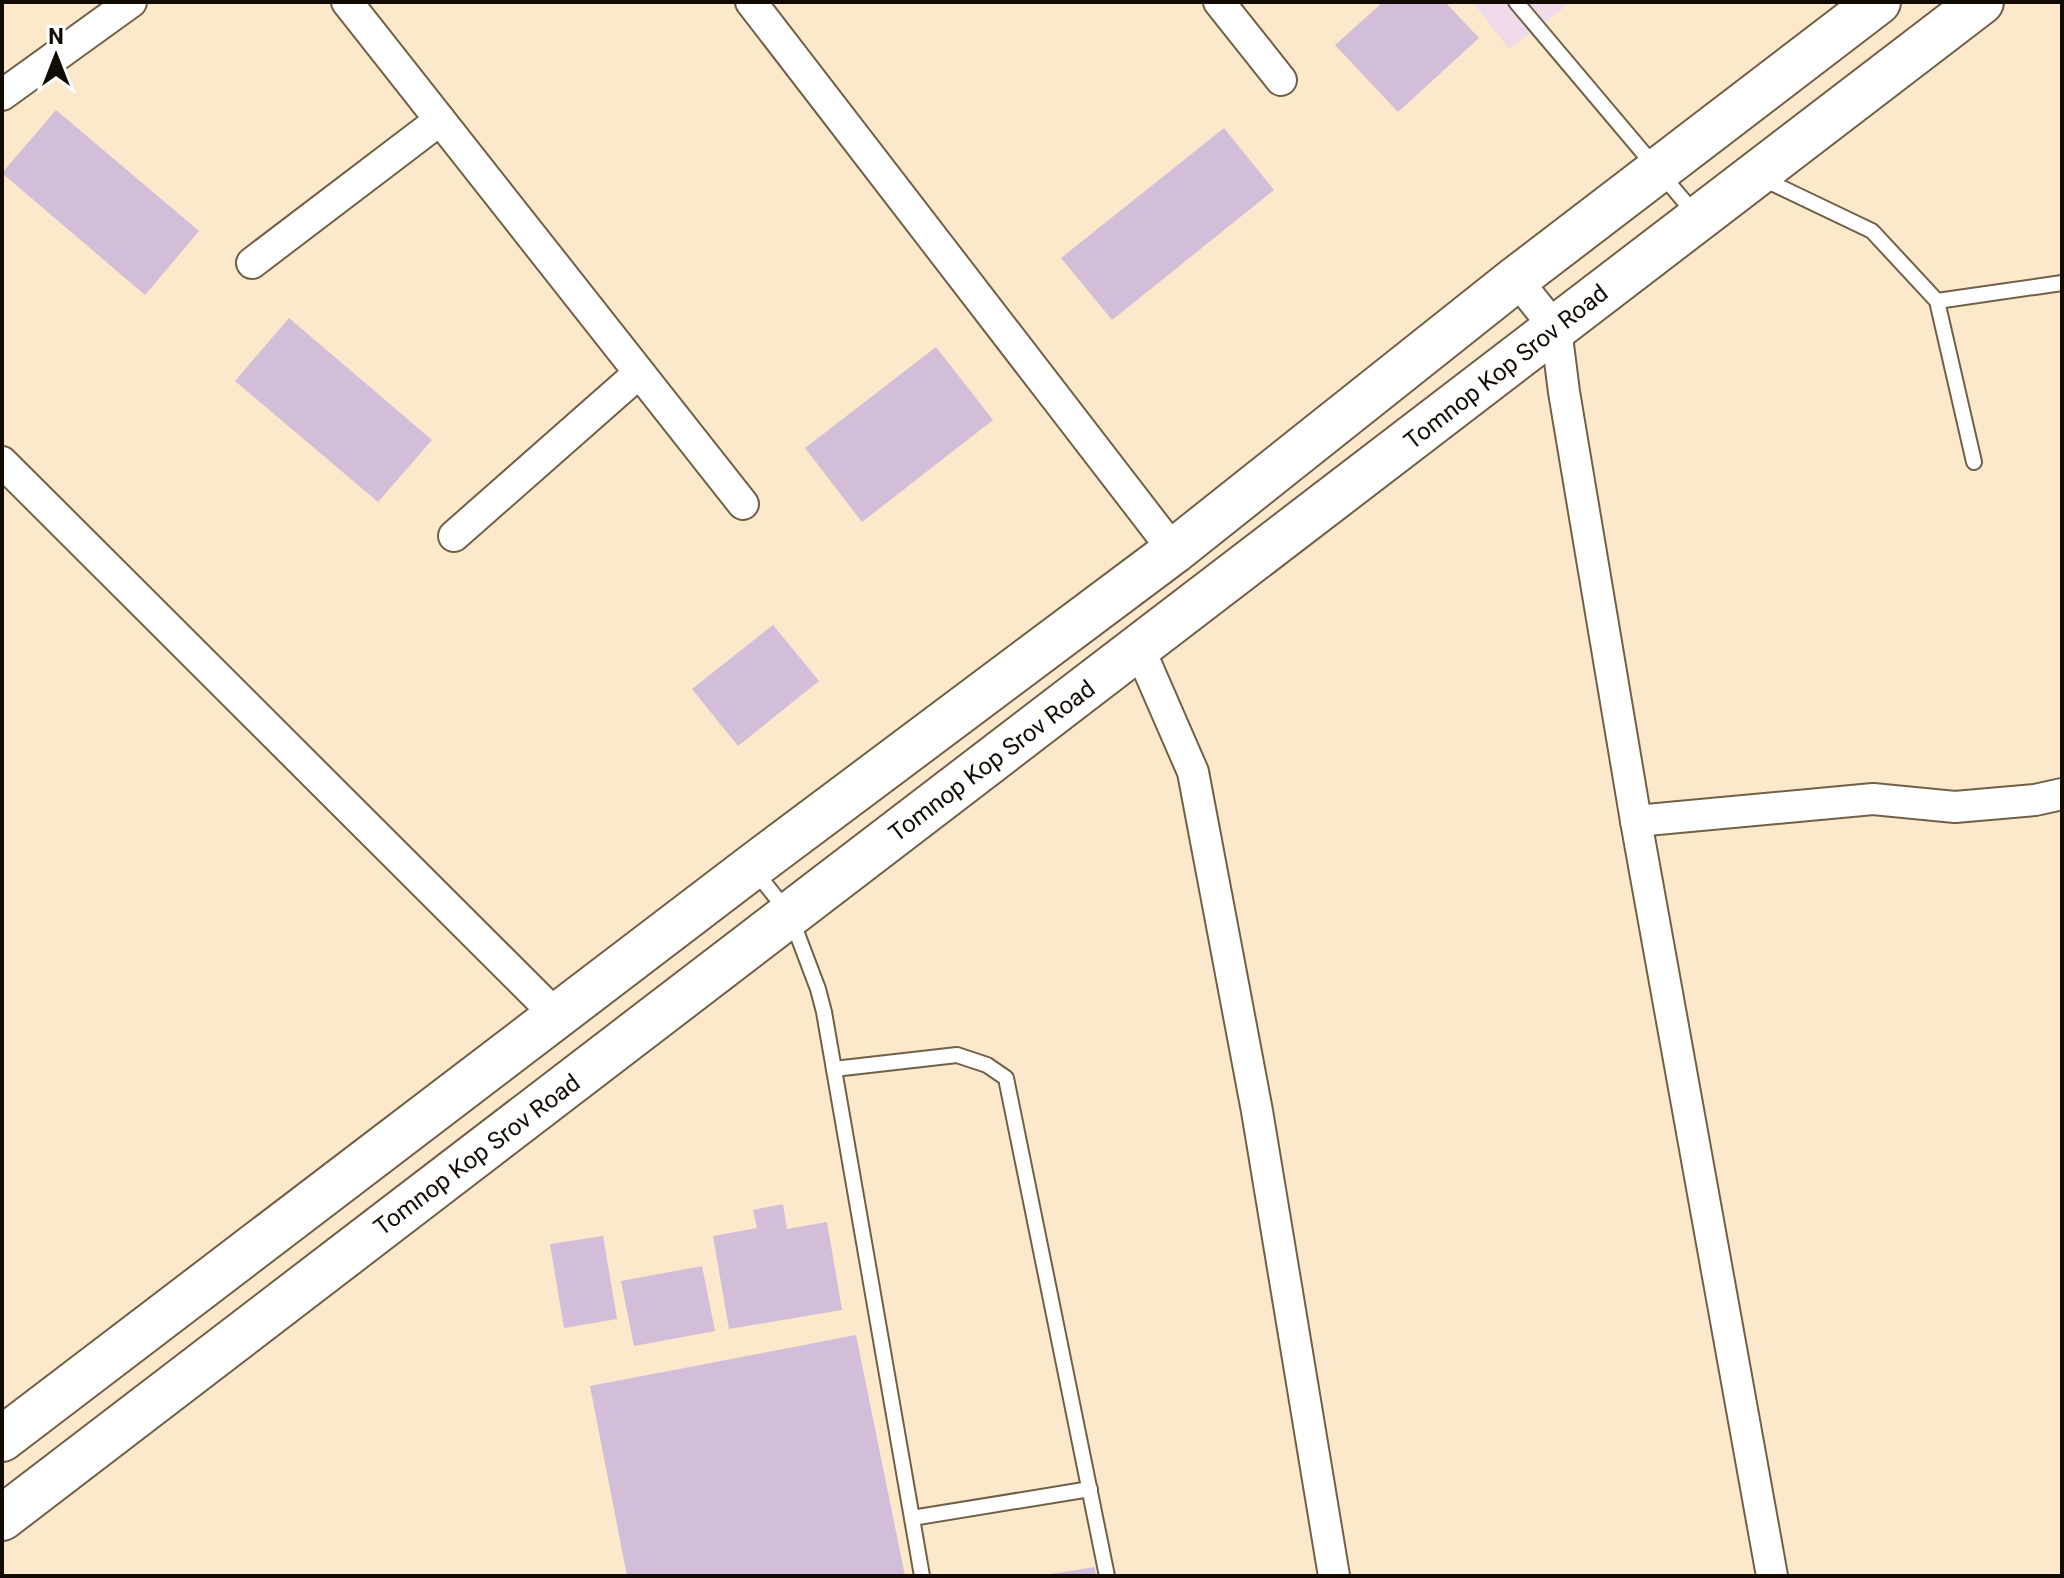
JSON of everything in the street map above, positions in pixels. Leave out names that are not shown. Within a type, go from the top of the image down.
[{"type":"main road","points":[[2,1439],[752,867],[1174,551],[1516,279],[1878,2]]},
{"type":"main road","name":"Tomnop Kop Srov Road","points":[[2,1518],[1981,2]]},
{"type":"street","points":[[2,95],[131,2]]},
{"type":"street","points":[[347,2],[743,504]]},
{"type":"street","points":[[751,2],[1174,551]]},
{"type":"street","points":[[1219,2],[1281,80]]},
{"type":"street","points":[[252,263],[440,120]]},
{"type":"street","points":[[1516,279],[1556,329],[1636,821],[1772,1576]]},
{"type":"street","points":[[454,536],[639,373]]},
{"type":"street","points":[[2,462],[557,1016]]},
{"type":"street","points":[[1139,648],[1193,772],[1257,1111],[1334,1576]]},
{"type":"street","points":[[1636,821],[1873,799],[1955,807],[2035,800],[2062,794]]},
{"type":"lane","points":[[1523,5],[1698,217]]},
{"type":"lane","points":[[1755,175],[1872,231],[1937,301],[1974,462]]},
{"type":"lane","points":[[1937,301],[2062,283]]},
{"type":"lane","points":[[752,867],[790,915],[818,989],[922,1576]]},
{"type":"lane","points":[[834,1069],[957,1055],[987,1065],[1006,1078],[1107,1576]]},
{"type":"lane","points":[[912,1518],[1090,1489]]},
{"type":"shaded area","points":[[1473,2],[1571,2],[1509,49]]},
{"type":"building","points":[[1383,2],[1445,2],[1479,38],[1398,112],[1335,45]]},
{"type":"building","points":[[56,110],[199,231],[145,295],[2,173]]},
{"type":"building","points":[[1224,128],[1274,190],[1112,320],[1061,258]]},
{"type":"building","points":[[289,318],[432,440],[378,502],[235,381]]},
{"type":"building","points":[[936,347],[993,420],[862,522],[805,448]]},
{"type":"building","points":[[773,625],[819,681],[738,746],[692,689]]},
{"type":"building","points":[[783,1204],[787,1229],[827,1222],[842,1310],[729,1329],[713,1236],[757,1228],[753,1210]]},
{"type":"building","points":[[603,1236],[617,1319],[564,1328],[550,1244]]},
{"type":"building","points":[[702,1266],[715,1331],[634,1346],[621,1281]]},
{"type":"building","points":[[856,1335],[905,1576],[627,1576],[590,1386]]},
{"type":"building","points":[[1095,1567],[1096,1576],[1051,1574]]}]
